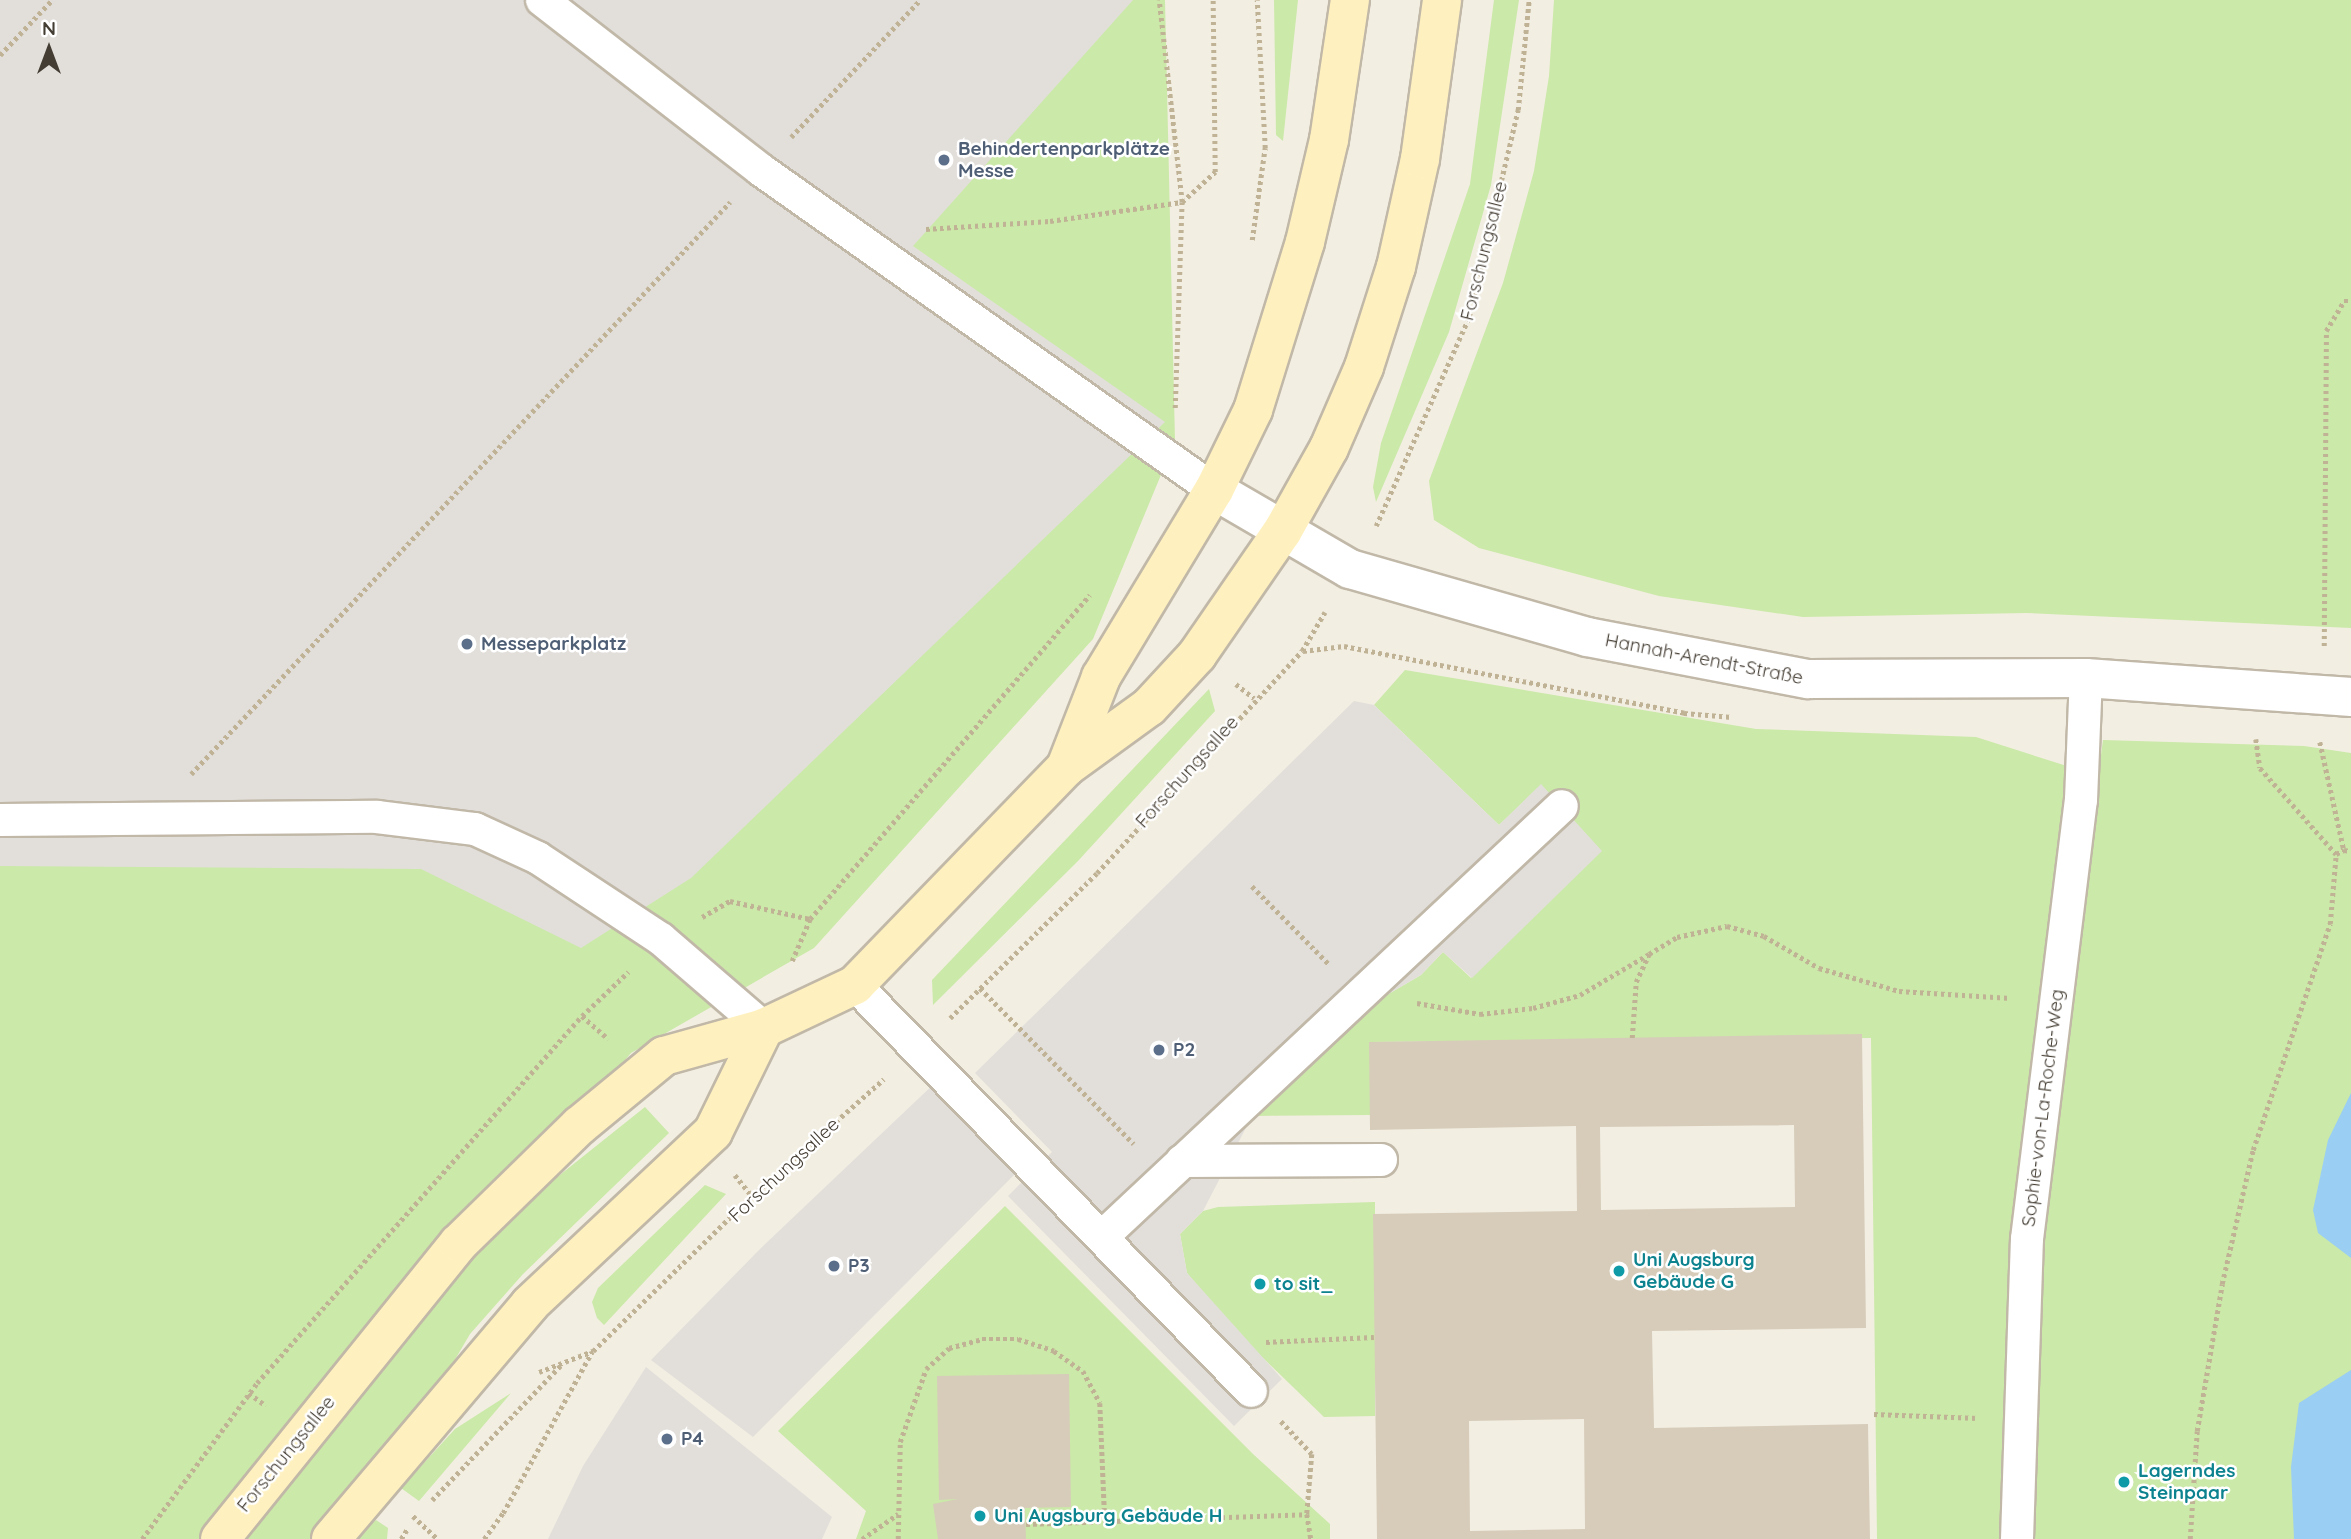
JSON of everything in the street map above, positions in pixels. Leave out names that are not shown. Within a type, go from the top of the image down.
[{"type":"street","points":[[1332,0],[1337,90]]},
{"type":"street","name":"Forschungsallee","points":[[1066,767],[1101,677],[1214,490],[1253,410],[1305,242],[1337,90],[1350,0]]},
{"type":"street","name":"Forschungsallee","points":[[220,1539],[459,1243],[579,1126],[664,1056],[764,1028],[855,985],[1066,767],[1149,707],[1197,655],[1282,532],[1329,448],[1364,367],[1396,267],[1427,119],[1442,0]]},
{"type":"street","name":"Hannah-Arendt-Straße","points":[[1214,490],[1282,532],[1350,569],[1587,637],[1808,679],[2086,678],[2337,696]]},
{"type":"street","points":[[331,1539],[530,1304],[713,1132],[764,1028]]},
{"type":"lane","points":[[542,0],[761,170],[1214,490]]},
{"type":"lane","name":"Sophie-von-La-Roche-Weg","points":[[2017,1539],[2026,1239],[2081,800],[2086,678]]},
{"type":"lane","points":[[1102,1237],[1562,806]]},
{"type":"lane","points":[[0,820],[377,817],[475,829],[538,858],[661,939],[764,1028]]},
{"type":"lane","points":[[855,985],[1251,1391]]},
{"type":"lane","points":[[1174,1169],[1381,1160]]},
{"type":"path","points":[[0,55],[52,0]]},
{"type":"path","points":[[149,818],[920,0]]},
{"type":"path","points":[[1159,0],[1182,202],[1174,460]]},
{"type":"path","points":[[918,229],[1050,221],[1182,202],[1215,172],[1213,0]]},
{"type":"path","points":[[1250,249],[1265,148],[1257,0]]},
{"type":"path","name":"Forschungsallee","points":[[415,1518],[562,1364],[593,1351],[752,1196],[918,1049],[1097,873],[1302,651],[1382,515],[1469,317],[1518,110],[1529,0]]},
{"type":"path","points":[[2344,850],[2320,755],[2337,696],[2326,331],[2344,301],[2351,301]]},
{"type":"path","points":[[810,919],[1093,591]]},
{"type":"path","points":[[2190,1539],[2197,1430],[2222,1284],[2253,1150],[2330,924],[2336,853],[2260,768],[2255,731]]},
{"type":"path","points":[[2336,853],[2351,851]]},
{"type":"path","points":[[1632,1038],[1636,982],[1649,954],[1677,936],[1727,926],[1764,936],[1819,968],[1899,991],[2056,1000]]},
{"type":"path","points":[[980,988],[1174,1169]]},
{"type":"path","points":[[1226,1365],[1247,1343],[1374,1337]]},
{"type":"path","points":[[898,1539],[900,1442],[926,1369],[949,1349],[982,1339],[1018,1339],[1054,1351],[1083,1371],[1100,1403],[1105,1521]]},
{"type":"path","points":[[484,1539],[503,1513],[593,1351]]},
{"type":"path","points":[[1251,1391],[1312,1454],[1307,1514],[1311,1539]]},
{"type":"path","points":[[1874,1414],[1980,1419],[2020,1414]]},
{"type":"path","points":[[862,1539],[898,1514]]},
{"type":"path","points":[[1026,1524],[1307,1514]]},
{"type":"path","points":[[401,1539],[415,1518],[438,1539]]},
{"type":"green space","name":"Messeparkplatz","points":[[0,0],[1165,0],[1175,441],[1093,639],[814,948],[631,1053],[570,1125],[541,1190],[645,1107],[669,1133],[523,1274],[470,1334],[379,1489],[372,1523],[376,1520],[388,1528],[387,1539],[0,1539]]},
{"type":"green space","points":[[1274,0],[1298,0],[1283,141],[1276,135]]},
{"type":"green space","points":[[1494,0],[1519,0],[1491,185],[1449,332],[1376,502],[1373,487],[1381,443],[1470,184]]},
{"type":"green space","points":[[1554,0],[2351,0],[2351,628],[2026,613],[1803,617],[1659,596],[1479,548],[1434,520],[1429,481],[1503,283],[1534,171],[1549,76]]},
{"type":"green space","points":[[1405,670],[1756,729],[1976,737],[2098,776],[2103,740],[2304,746],[2351,753],[2351,1539],[1877,1539],[1871,1038],[1370,1042],[1370,1115],[1252,1116],[1368,1006],[1421,975],[1443,952],[1471,978],[1541,785],[1499,825],[1374,705]]},
{"type":"green space","points":[[1209,689],[1215,711],[1078,861],[933,1005],[932,980]]},
{"type":"green space","points":[[705,1185],[726,1194],[604,1325],[597,1318],[592,1302],[598,1288]]},
{"type":"green space","points":[[1375,1202],[1375,1416],[1324,1417],[1236,1332],[1187,1273],[1180,1234],[1203,1211],[1218,1207]]},
{"type":"green space","points":[[1005,1206],[1254,1455],[1330,1524],[1330,1539],[856,1539],[866,1511],[778,1431]]},
{"type":"green space","points":[[511,1393],[419,1501],[401,1488],[455,1429]]},
{"type":"shaded area","name":"Messeparkplatz","points":[[0,0],[1133,0],[913,246],[1165,422],[691,878],[581,948],[421,869],[0,866]]},
{"type":"shaded area","name":"P2","points":[[1354,701],[1374,705],[1499,825],[1541,784],[1602,851],[1472,978],[1443,952],[1421,975],[1368,1006],[1252,1116],[1203,1211],[1180,1234],[1187,1273],[1282,1379],[1234,1426],[1008,1196],[1052,1152],[975,1073]]},
{"type":"shaded area","name":"P3","points":[[938,1080],[1021,1168],[753,1437],[651,1360],[760,1249]]},
{"type":"shaded area","name":"P4","points":[[646,1367],[832,1517],[822,1539],[548,1539],[583,1466]]},
{"type":"water","points":[[2351,1093],[2351,1258],[2318,1233],[2313,1210],[2328,1140]]},
{"type":"water","points":[[2351,1370],[2351,1539],[2294,1539],[2291,1467],[2299,1403]]},
{"type":"building","name":"Uni Augsburg Gebäude G","points":[[1862,1034],[1866,1328],[1652,1331],[1654,1428],[1868,1424],[1870,1539],[1377,1539],[1373,1214],[1577,1211],[1576,1126],[1370,1130],[1369,1042]],"holes":[[[1794,1125],[1795,1207],[1601,1210],[1600,1127]],[[1584,1419],[1585,1529],[1470,1531],[1469,1421]]]},
{"type":"building","points":[[1069,1374],[1071,1507],[1025,1508],[1026,1539],[938,1539],[933,1504],[958,1499],[939,1500],[937,1376]]},
{"type":"place","name":"Behindertenparkplätze Messe","points":[[944,160]]},
{"type":"place","name":"Messeparkplatz","points":[[467,644]]},
{"type":"place","name":"P2","points":[[1159,1050]]},
{"type":"place","name":"P3","points":[[834,1266]]},
{"type":"place","name":"Uni Augsburg Gebäude G","points":[[1619,1271]]},
{"type":"place","name":"to sit_","points":[[1260,1284]]},
{"type":"place","name":"P4","points":[[667,1439]]},
{"type":"place","name":"Lagerndes Steinpaar","points":[[2124,1482]]},
{"type":"place","name":"Uni Augsburg Gebäude H","points":[[980,1516]]}]
